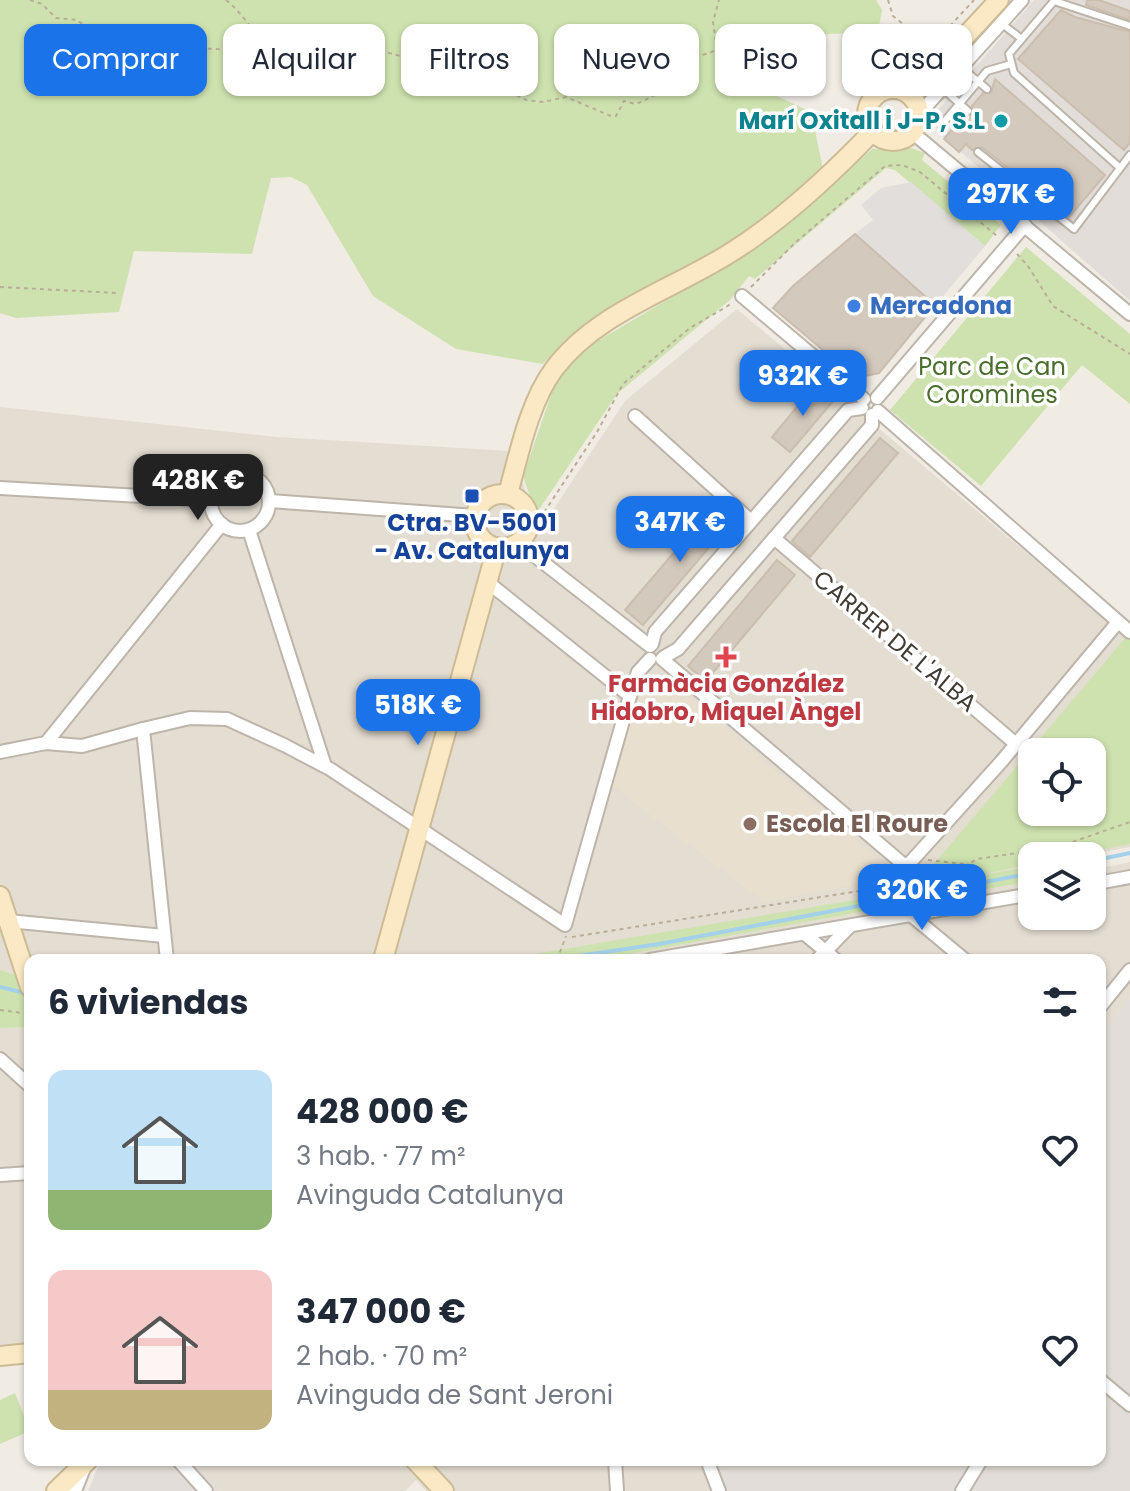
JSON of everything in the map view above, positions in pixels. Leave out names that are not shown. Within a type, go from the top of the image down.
[{"type":"street","points":[[972,29],[999,0]]},
{"type":"street","points":[[972,55],[1022,0]]},
{"type":"street","points":[[876,96],[867,112],[873,131],[892,141],[913,133],[920,113],[935,96]]},
{"type":"street","points":[[912,96],[920,113]]},
{"type":"street","points":[[508,494],[544,385],[573,347],[614,317],[742,245],[843,163],[873,131]]},
{"type":"street","points":[[913,133],[1130,314]]},
{"type":"street","points":[[656,653],[655,632],[848,410],[870,406],[1025,225]]},
{"type":"street","points":[[742,296],[1130,632]]},
{"type":"street","points":[[0,752],[46,743],[82,746],[190,718],[227,719],[325,766],[418,826],[566,930],[638,672],[656,653],[678,649],[872,425],[870,406]]},
{"type":"street","points":[[635,416],[751,521]]},
{"type":"street","points":[[242,472],[259,479],[270,501],[263,520],[249,530],[239,531],[222,524],[212,510],[211,500],[217,484],[225,477],[242,472]]},
{"type":"street","points":[[0,488],[211,500]]},
{"type":"street","points":[[508,494],[521,501],[528,515],[528,528],[517,542],[497,547],[484,541],[477,533],[475,516],[487,498],[508,494]]},
{"type":"street","points":[[270,501],[475,516]]},
{"type":"street","points":[[46,743],[222,524]]},
{"type":"street","points":[[249,530],[325,766]]},
{"type":"street","name":"CARRER DE L'ALBA","points":[[774,538],[1016,744]]},
{"type":"street","points":[[517,542],[656,653],[903,864],[908,865],[922,853],[1118,622]]},
{"type":"street","points":[[385,954],[485,580],[497,547]]},
{"type":"street","points":[[485,580],[630,696]]},
{"type":"street","points":[[143,729],[166,954]]},
{"type":"street","points":[[1106,881],[1130,877]]},
{"type":"street","points":[[0,896],[24,969]]},
{"type":"street","points":[[687,954],[1018,896]]},
{"type":"street","points":[[912,916],[958,954]]},
{"type":"street","points":[[8,921],[164,936]]},
{"type":"street","points":[[822,954],[849,927]]},
{"type":"street","points":[[806,935],[820,954]]},
{"type":"street","points":[[1106,1000],[1130,970]]},
{"type":"street","points":[[0,1059],[24,1081]]},
{"type":"street","points":[[0,1175],[24,1173]]},
{"type":"street","points":[[0,1356],[24,1354]]},
{"type":"street","points":[[1106,1385],[1130,1405]]},
{"type":"street","points":[[56,1491],[82,1466]]},
{"type":"street","points":[[75,1491],[85,1466]]},
{"type":"street","points":[[183,1466],[206,1491]]},
{"type":"street","points":[[421,1466],[444,1491]]},
{"type":"street","points":[[615,1466],[617,1491]]},
{"type":"street","points":[[709,1466],[719,1491]]},
{"type":"street","points":[[962,1491],[977,1466]]},
{"type":"lane","points":[[1119,167],[1014,73],[1009,54],[1019,37],[1054,1],[1130,26]]},
{"type":"lane","points":[[1001,23],[1019,37]]},
{"type":"lane","points":[[944,122],[987,71],[1011,64]]},
{"type":"lane","points":[[972,77],[987,89]]},
{"type":"lane","points":[[952,96],[968,111]]},
{"type":"lane","points":[[978,152],[1074,229],[1130,155]]},
{"type":"lane","points":[[982,190],[1000,170]]},
{"type":"lane","points":[[1011,213],[1028,194]]},
{"type":"path","points":[[30,0],[42,4],[56,18],[77,20],[102,39],[138,39],[164,47],[223,49]]},
{"type":"path","points":[[226,0],[246,24]]},
{"type":"path","points":[[385,52],[480,77],[526,100],[543,102],[566,97],[579,100],[602,115],[616,116],[624,101],[636,104],[663,91],[669,79],[669,67],[676,62],[717,50],[713,22],[719,0]]},
{"type":"path","points":[[888,0],[893,16],[925,41],[939,38],[974,0]]},
{"type":"path","points":[[1008,245],[1028,266],[1053,306],[1130,354]]},
{"type":"path","points":[[0,287],[118,293]]},
{"type":"path","points":[[559,954],[566,930],[576,938],[950,875],[977,859],[1058,847],[1130,822]]},
{"type":"path","points":[[922,853],[930,862],[955,861],[965,865]]},
{"type":"path","points":[[950,875],[958,907]]},
{"type":"path","points":[[0,1010],[24,1013]]},
{"type":"shaded area","points":[[1034,0],[1130,0],[1130,301],[937,131],[939,109],[950,96],[972,96],[972,71]]},
{"type":"shaded area","points":[[911,182],[985,246],[879,373],[856,378],[773,308],[793,286],[839,248],[924,296],[855,234],[873,220],[861,205],[881,188]]},
{"type":"shaded area","points":[[737,309],[1130,640],[1130,847],[1106,852],[1106,842],[1018,842],[1018,869],[767,917],[536,954],[24,954],[24,978],[0,970],[0,407],[277,437],[511,451],[540,530],[625,401]]},
{"type":"shaded area","name":"Escola El Roure","points":[[669,679],[884,864],[868,882],[764,902],[611,785],[637,696],[648,682]]},
{"type":"shaded area","points":[[1130,862],[1130,998],[1106,1028],[1106,954],[629,954],[1018,884],[1018,930],[1106,930],[1106,867]]},
{"type":"shaded area","points":[[1130,998],[1130,1491],[727,1491],[717,1466],[1106,1466],[1106,1028]]},
{"type":"shaded area","points":[[24,1027],[24,1354],[0,1356],[0,1028]]},
{"type":"shaded area","points":[[98,1466],[197,1466],[220,1491],[88,1491]]},
{"type":"shaded area","points":[[197,1466],[717,1466],[727,1491],[426,1491],[416,1480],[405,1491],[220,1491]]},
{"type":"green space","points":[[0,0],[876,0],[882,10],[879,24],[842,24],[842,33],[826,34],[826,24],[715,24],[715,96],[777,96],[811,112],[823,169],[741,236],[601,315],[561,345],[543,364],[456,349],[373,296],[307,185],[291,177],[271,178],[252,254],[134,251],[119,312],[16,318],[0,313]]},
{"type":"green space","points":[[911,148],[925,153],[922,160],[1001,225],[985,246],[895,170],[886,168],[755,279],[749,276],[730,300],[617,394],[536,514],[523,476],[559,372],[591,345],[771,238],[872,149]]},
{"type":"green space","name":"Parc de Can Coromines","points":[[1026,247],[1130,334],[1130,404],[1082,365],[981,486],[890,410]]},
{"type":"green space","points":[[1126,637],[1130,640],[1130,844],[1106,849],[1106,842],[1018,842],[1018,867],[955,880],[1018,869],[1018,884],[629,954],[535,954],[878,896],[868,882],[884,864],[900,876],[928,871],[1018,765],[1018,826],[1106,826],[1106,738],[1041,738]]},
{"type":"green space","points":[[0,970],[24,978],[24,1027],[0,1028]]},
{"type":"green space","points":[[15,1393],[24,1416],[24,1434],[0,1444],[0,1400]]},
{"type":"building","points":[[1087,0],[1099,0],[1130,11],[1130,20],[1086,5]]},
{"type":"building","points":[[1061,10],[1075,17],[1130,32],[1130,143],[1124,150],[1018,59]]},
{"type":"building","points":[[995,79],[1105,175],[1069,217],[982,147],[972,150],[966,144],[959,152],[944,139],[964,116],[973,114],[972,106],[983,93],[991,93]]},
{"type":"building","name":"Mercadona","points":[[855,234],[935,305],[879,373],[856,378],[773,308],[793,286]]},
{"type":"building","points":[[816,384],[834,400],[790,452],[772,437]]},
{"type":"building","points":[[880,438],[898,453],[810,557],[792,541]]},
{"type":"building","points":[[716,503],[734,518],[643,625],[625,610]]},
{"type":"building","points":[[777,560],[795,575],[706,681],[688,666]]},
{"type":"waterway","points":[[1106,858],[1130,853]]},
{"type":"waterway","points":[[592,954],[1018,876]]},
{"type":"waterway","points":[[0,987],[24,993]]},
{"type":"place","name":"Marí Oxitall i J-P, S.L","points":[[1001,121]]},
{"type":"place","name":"Mercadona","points":[[854,306]]},
{"type":"place","name":"Ctra. BV-5001 - Av. Catalunya","points":[[472,496]]},
{"type":"place","name":"Farmàcia González Hidobro, Miquel Àngel","points":[[726,657]]},
{"type":"place","name":"Escola El Roure","points":[[750,824]]}]
